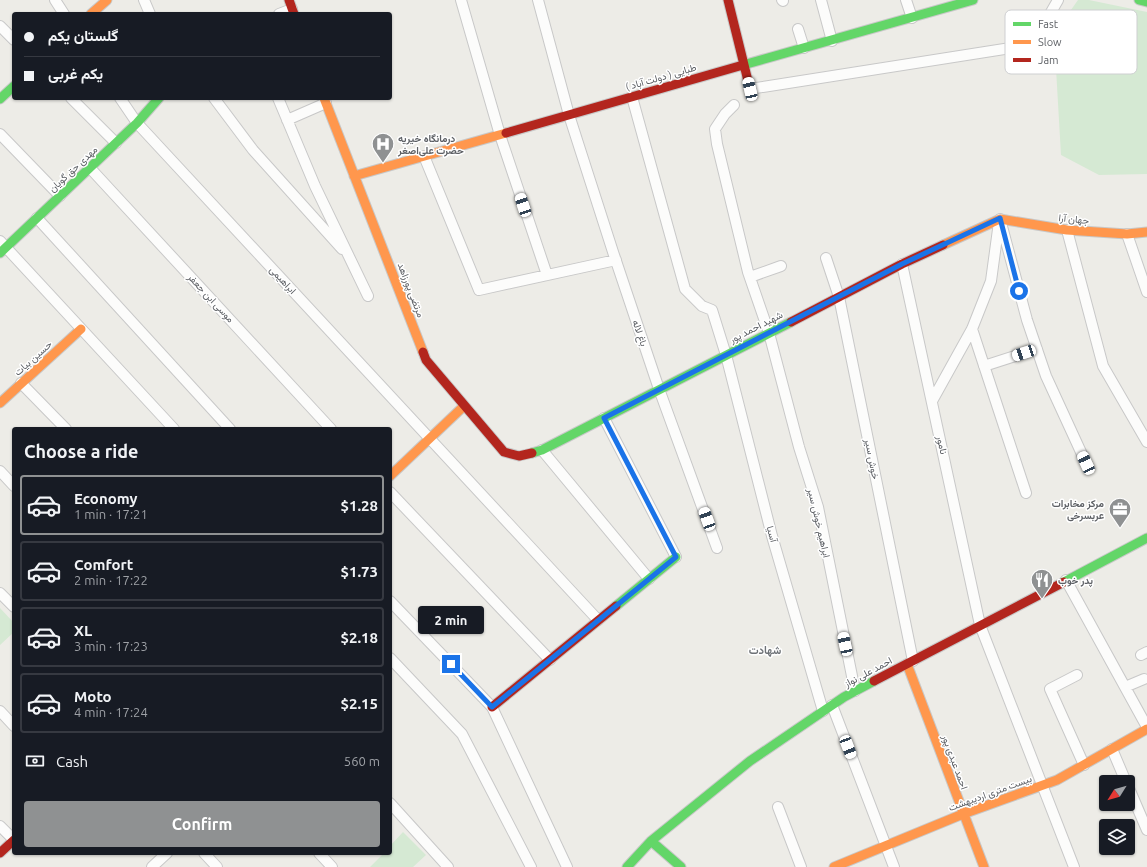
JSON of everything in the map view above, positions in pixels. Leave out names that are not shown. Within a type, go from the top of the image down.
[{"type":"street","points":[[55,0],[63,12]]},
{"type":"street","points":[[93,12],[107,0]]},
{"type":"street","points":[[144,0],[149,12]]},
{"type":"street","points":[[461,0],[500,135],[546,275]]},
{"type":"street","name":"باغ لاله","points":[[538,0],[570,115],[616,260],[659,389],[718,548]]},
{"type":"street","points":[[728,0],[750,89],[1005,49]]},
{"type":"street","points":[[821,0],[832,41]]},
{"type":"street","points":[[906,0],[912,18]]},
{"type":"street","name":"طبایی ( دولت آباد )","points":[[354,176],[973,0]]},
{"type":"street","points":[[1052,10],[1058,0]]},
{"type":"street","points":[[1139,0],[1147,2]]},
{"type":"street","points":[[0,26],[12,38]]},
{"type":"street","points":[[798,29],[804,48]]},
{"type":"street","points":[[0,99],[12,88]]},
{"type":"street","name":"آسیا","points":[[632,97],[685,289],[702,306],[712,310],[726,355],[772,536],[823,711]]},
{"type":"street","points":[[73,100],[116,143]]},
{"type":"street","name":"ابراهیمی","points":[[121,100],[137,123],[598,620]]},
{"type":"street","name":"مهدی حق گویان","points":[[2,247],[37,218],[90,168],[137,123],[157,100]]},
{"type":"street","points":[[216,100],[253,150],[350,259]]},
{"type":"street","points":[[279,100],[315,186],[368,296]]},
{"type":"street","points":[[287,120],[325,101]]},
{"type":"street","name":"مرتضی پورزاهد","points":[[325,101],[426,360],[504,452],[512,456],[522,457]]},
{"type":"street","name":"ابراهیم خوش سیر","points":[[734,105],[725,114],[716,129],[717,144],[750,277],[769,333],[799,447],[818,507],[855,691]]},
{"type":"street","points":[[0,134],[60,196]]},
{"type":"street","points":[[424,156],[479,290],[616,260]]},
{"type":"street","name":"موسی ابن جعفر","points":[[90,168],[329,427]]},
{"type":"street","points":[[37,218],[228,427]]},
{"type":"street","points":[[932,401],[972,329],[991,281],[1000,218]]},
{"type":"street","points":[[1000,218],[1027,320],[1046,376],[1086,463]]},
{"type":"street","name":"شهید احمد پور","points":[[522,457],[542,450],[902,264],[1000,218]]},
{"type":"street","name":"جهان آرا","points":[[1000,218],[1067,230],[1127,234],[1147,232]]},
{"type":"street","points":[[1067,230],[1103,366],[1147,442]]},
{"type":"street","points":[[1127,234],[1147,292]]},
{"type":"street","points":[[2,247],[172,427]]},
{"type":"street","name":"خوش سیر","points":[[826,258],[839,296],[910,662]]},
{"type":"street","name":"نامور","points":[[902,264],[980,625],[1074,867]]},
{"type":"street","points":[[750,277],[781,266]]},
{"type":"street","name":"حسین بیات","points":[[0,403],[81,329]]},
{"type":"street","points":[[972,329],[1026,493]]},
{"type":"street","points":[[984,366],[1037,349]]},
{"type":"street","points":[[21,383],[64,427]]},
{"type":"street","points":[[392,474],[464,406]]},
{"type":"street","points":[[492,707],[676,557],[604,418]]},
{"type":"street","points":[[542,450],[648,579]]},
{"type":"street","points":[[0,471],[12,484]]},
{"type":"street","points":[[392,494],[550,660]]},
{"type":"street","name":"احمد علی نواز","points":[[627,867],[651,841],[750,761],[832,705],[855,691],[1066,580],[1144,543]]},
{"type":"street","points":[[1066,580],[1147,728]]},
{"type":"street","points":[[0,593],[12,605]]},
{"type":"street","points":[[392,603],[492,707],[567,867]]},
{"type":"street","points":[[392,660],[462,734],[531,867]]},
{"type":"street","name":"احمد عبدی پور","points":[[910,662],[963,814],[984,867]]},
{"type":"street","points":[[1077,675],[1050,689],[1084,765]]},
{"type":"street","points":[[1125,687],[1144,679]]},
{"type":"street","points":[[832,705],[894,867]]},
{"type":"street","points":[[0,711],[12,724]]},
{"type":"street","name":"بیست متری اردیبهشت","points":[[834,867],[963,814],[1057,780],[1147,728]]},
{"type":"street","points":[[1112,749],[1123,775]]},
{"type":"street","points":[[1135,802],[1147,830]]},
{"type":"street","points":[[392,806],[448,867]]},
{"type":"street","points":[[778,807],[801,867]]},
{"type":"street","points":[[0,826],[12,838]]},
{"type":"street","points":[[651,841],[682,867]]},
{"type":"street","points":[[0,853],[12,842]]},
{"type":"street","points":[[152,867],[165,855]]},
{"type":"street","points":[[206,855],[217,867]]},
{"type":"street","points":[[321,855],[332,867]]},
{"type":"green space","points":[[1078,0],[1089,0],[1147,12],[1147,174],[1099,175],[1061,155],[1056,74],[1137,74],[1137,10],[1071,10]]},
{"type":"green space","points":[[0,608],[12,621],[12,634],[0,645]]},
{"type":"green space","points":[[403,832],[426,855],[413,867],[370,867],[382,855],[392,855],[392,844]]},
{"type":"traffic: fast","points":[[743,65],[973,0]]},
{"type":"traffic: fast","points":[[1139,0],[1147,2]]},
{"type":"traffic: fast","points":[[0,99],[12,88]]},
{"type":"traffic: fast","points":[[0,253],[137,123],[157,100]]},
{"type":"traffic: fast","points":[[532,453],[542,450],[791,322]]},
{"type":"traffic: fast","points":[[1064,582],[1147,538]]},
{"type":"traffic: fast","points":[[616,606],[676,557]]},
{"type":"traffic: fast","points":[[627,867],[651,841],[750,761],[844,697],[874,681]]},
{"type":"traffic: fast","points":[[651,841],[681,867]]},
{"type":"traffic: slow","points":[[93,12],[107,0]]},
{"type":"traffic: slow","points":[[325,100],[423,352]]},
{"type":"traffic: slow","points":[[354,176],[506,133]]},
{"type":"traffic: slow","points":[[943,245],[1000,219],[1067,230],[1127,234],[1147,232]]},
{"type":"traffic: slow","points":[[0,403],[81,329]]},
{"type":"traffic: slow","points":[[392,474],[464,406]]},
{"type":"traffic: slow","points":[[907,664],[984,867]]},
{"type":"traffic: slow","points":[[834,867],[963,814],[1057,780],[1147,729]]},
{"type":"traffic: jam","points":[[289,0],[293,12]]},
{"type":"traffic: jam","points":[[728,0],[750,89]]},
{"type":"traffic: jam","points":[[506,133],[743,65]]},
{"type":"traffic: jam","points":[[791,322],[902,264],[943,245]]},
{"type":"traffic: jam","points":[[423,352],[426,360],[504,452],[519,456],[532,453]]},
{"type":"traffic: jam","points":[[874,681],[1064,582]]},
{"type":"traffic: jam","points":[[492,707],[616,606]]},
{"type":"traffic: jam","points":[[0,853],[12,842]]},
{"type":"place","name":"درمانگاه خیریه حضرت علی‌اصغر","points":[[383,164]]},
{"type":"place","name":"مرکز مخابرات عربسرخی","points":[[1120,528]]},
{"type":"place","name":"پدر خوب","points":[[1042,600]]},
{"type":"district","name":"شهادت","points":[[765,650]]},
{"type":"route","points":[[451,664],[492,707],[676,557],[604,418],[902,264],[1000,218],[1019,291]]}]
